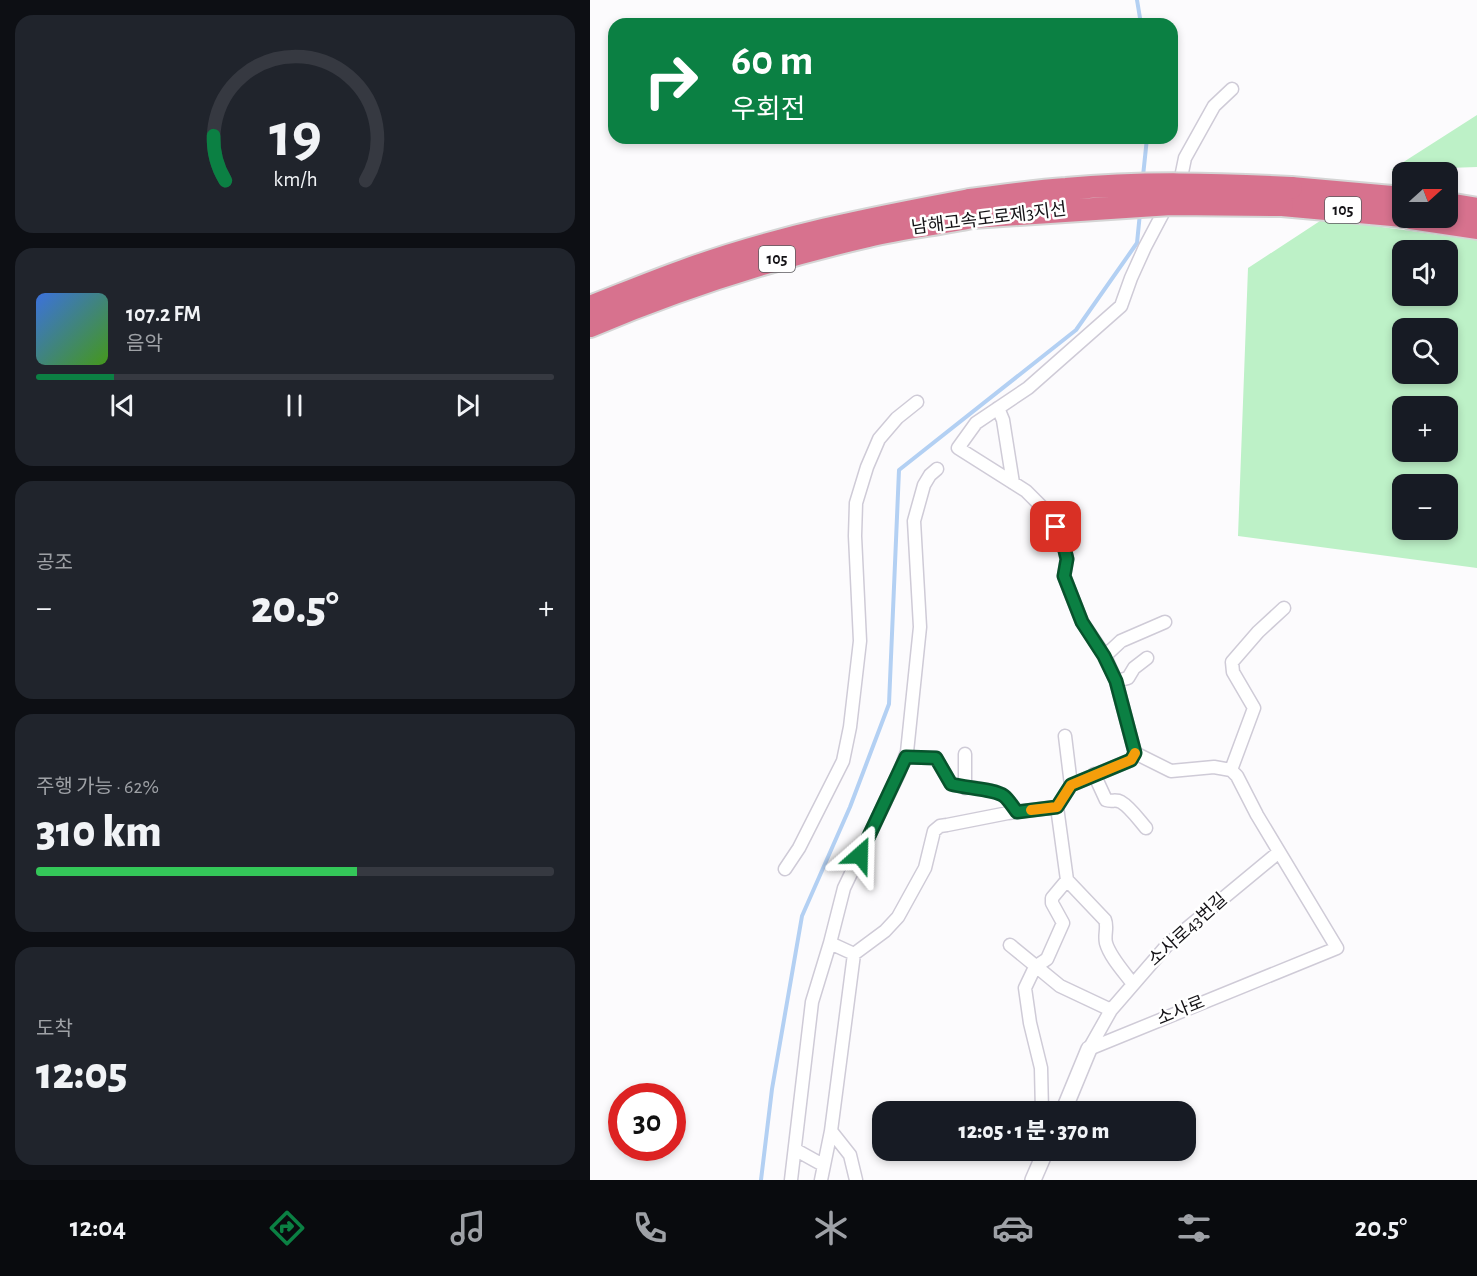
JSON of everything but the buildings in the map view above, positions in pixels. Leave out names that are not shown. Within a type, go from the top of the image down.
[{"type":"highway","name":"남해고속도로제3지선","points":[[590,326],[707,281],[790,256],[971,209],[1066,189],[1217,184],[1392,214]]},
{"type":"highway","name":"남해고속도로제3지선","points":[[1286,196],[1392,198]]},
{"type":"highway","points":[[1458,206],[1478,209]]},
{"type":"highway","name":"남해고속도로제3지선","points":[[590,307],[683,271],[757,247],[870,218],[971,209]]},
{"type":"highway","points":[[1458,225],[1478,228]]},
{"type":"street","points":[[1133,984],[1108,949],[1107,924],[1067,880],[1057,807],[1071,785],[1131,760],[1135,753],[1116,681],[1104,656],[1082,622],[1064,576],[1067,559],[1062,539],[1050,515],[1026,491],[958,448],[976,423],[1028,388],[1121,306],[1145,247],[1164,211],[1177,196],[1185,158],[1214,106],[1232,89]]},
{"type":"street","points":[[785,868],[799,848],[844,761],[860,641],[855,536],[856,503],[879,439],[897,418],[917,402]]},
{"type":"street","points":[[998,408],[1003,420],[1013,483]]},
{"type":"street","points":[[791,1180],[812,1002],[844,888],[906,757],[920,627],[914,521],[924,485],[930,475],[937,470]]},
{"type":"street","points":[[1231,770],[1254,708],[1233,672],[1232,662],[1258,632],[1284,608]]},
{"type":"street","points":[[1104,656],[1121,641],[1165,622]]},
{"type":"street","points":[[1116,681],[1128,678],[1134,668],[1147,658]]},
{"type":"street","points":[[1065,736],[1071,785]]},
{"type":"street","points":[[1135,753],[1171,771],[1214,767],[1231,770],[1237,776],[1279,852]]},
{"type":"street","points":[[965,754],[965,788]]},
{"type":"street","points":[[906,757],[936,758],[951,784],[1005,796],[1017,812]]},
{"type":"street","points":[[1094,774],[1106,800],[1111,802],[1117,800],[1123,803],[1146,828]]},
{"type":"street","points":[[821,1180],[831,1131],[854,954],[886,931],[898,917],[925,868],[934,831],[940,826],[1057,807]]},
{"type":"street","name":"소사로","points":[[1088,1048],[1337,948],[1279,852]]},
{"type":"street","name":"소사로43번길","points":[[1088,1048],[1111,1010],[1169,943],[1279,852]]},
{"type":"street","points":[[1042,1101],[1041,1068],[1030,1023],[1025,988],[1035,968],[1046,958],[1063,923],[1052,903],[1052,898],[1067,880]]},
{"type":"street","points":[[830,942],[854,954]]},
{"type":"street","points":[[1010,945],[1035,968],[1060,986],[1111,1010]]},
{"type":"street","points":[[1067,1101],[1088,1048]]},
{"type":"street","points":[[831,1131],[850,1155],[856,1180]]},
{"type":"street","points":[[796,1150],[823,1165]]},
{"type":"street","points":[[1033,1180],[1041,1161]]},
{"type":"green space","points":[[1477,115],[1477,167],[1458,168],[1458,162],[1404,162]]},
{"type":"green space","points":[[1323,219],[1477,240],[1477,568],[1238,536],[1248,268]]},
{"type":"waterway","points":[[1137,0],[1140,18]]},
{"type":"waterway","points":[[1143,176],[1146,144]]},
{"type":"waterway","points":[[761,1180],[772,1089],[802,916],[850,807],[889,704],[899,470],[1076,330],[1137,243],[1140,213]]},
{"type":"slow traffic","points":[[1031,810],[1057,807],[1071,785],[1131,760],[1135,753]]},
{"type":"route","points":[[860,855],[906,757],[936,758],[951,784],[1005,796],[1017,812],[1057,807],[1071,785],[1131,760],[1135,753],[1116,681],[1104,656],[1082,622],[1064,576],[1067,559],[1056,527]]}]
